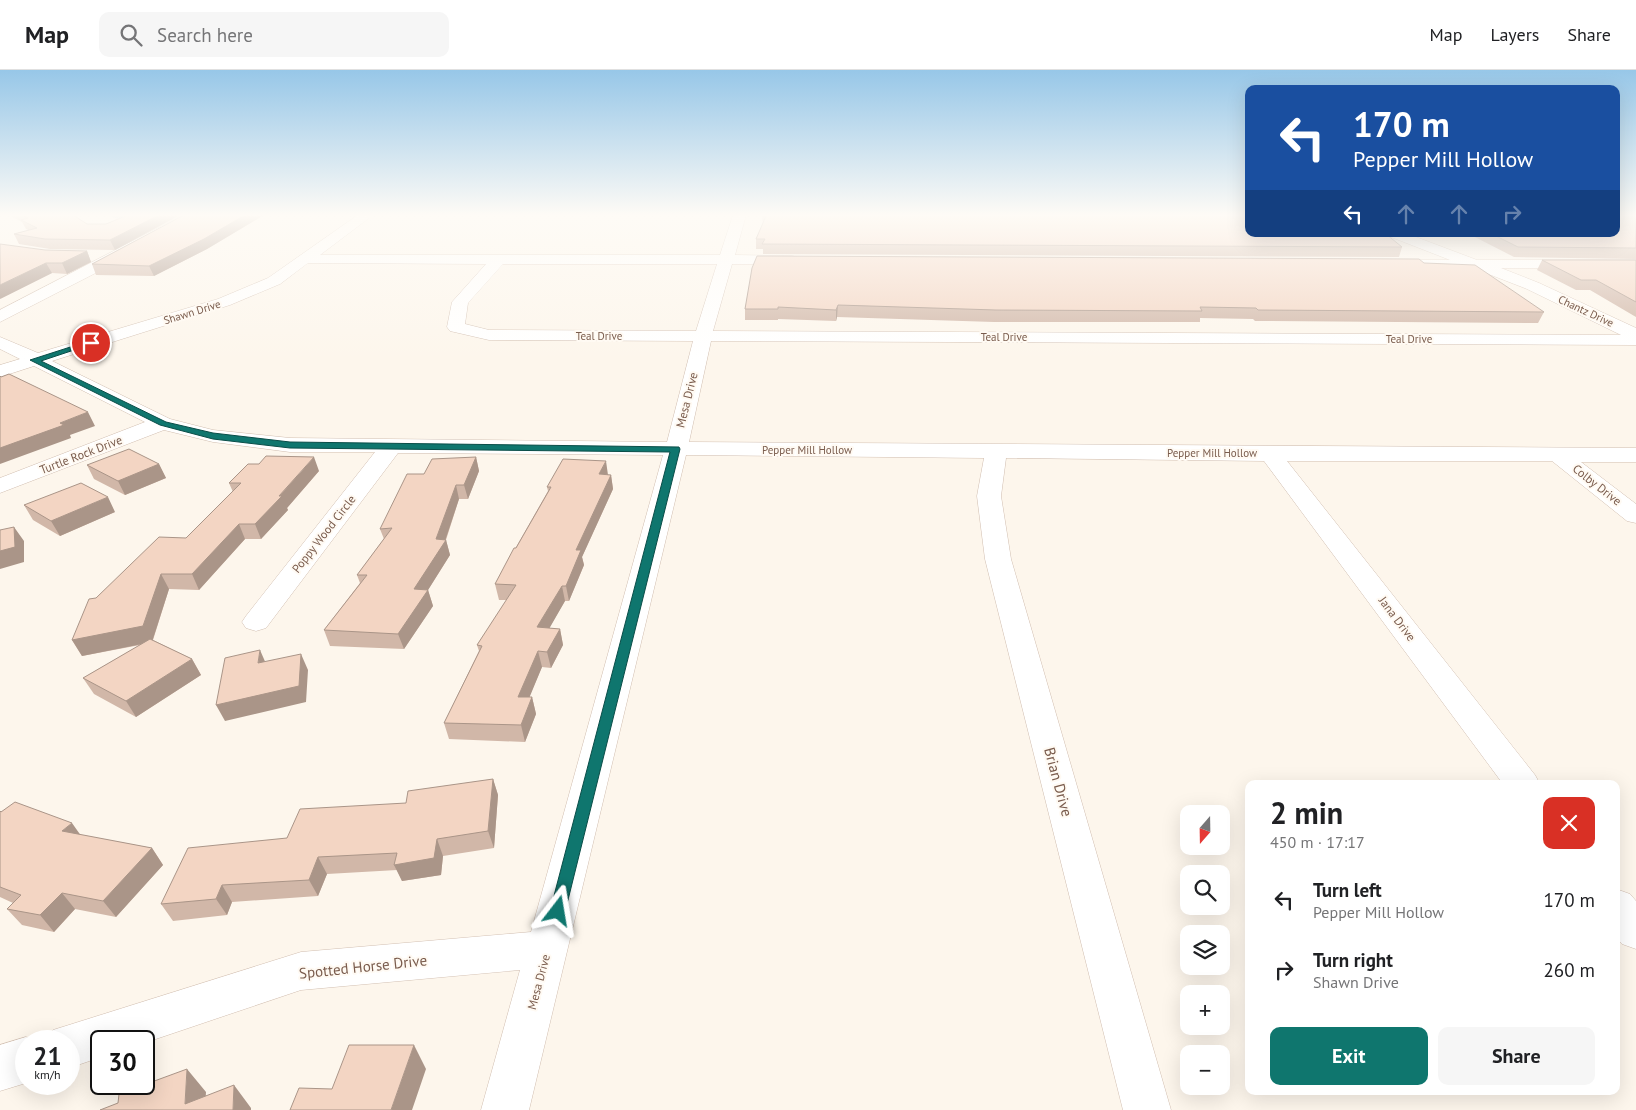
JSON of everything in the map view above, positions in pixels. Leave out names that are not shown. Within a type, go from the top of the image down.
[{"type":"street","points":[[0,317],[103,264]]},
{"type":"street","name":"Shawn Drive","points":[[0,371],[224,302],[274,281],[299,264]]},
{"type":"street","name":"Teal Drive","points":[[495,264],[460,302],[456,327],[489,335],[1636,340]]},
{"type":"street","name":"Mesa Drive","points":[[505,1110],[676,449],[703,336],[725,264]]},
{"type":"street","points":[[1398,264],[1636,264]]},
{"type":"street","name":"Chantz Drive","points":[[1477,264],[1533,286],[1636,335]]},
{"type":"street","name":"Pepper Mill Hollow","points":[[0,342],[163,424],[213,436],[290,445],[996,452],[1636,455]]},
{"type":"street","name":"Turtle Rock Drive","points":[[0,486],[163,424]]},
{"type":"street","name":"Poppy Wood Circle","points":[[256,622],[391,447]]},
{"type":"street","name":"Brian Drive","points":[[996,452],[989,496],[998,559],[1147,1110]]},
{"type":"street","name":"Jana Drive","points":[[1270,454],[1520,780]]},
{"type":"street","name":"Colby Drive","points":[[1558,455],[1636,516]]},
{"type":"street","points":[[1620,911],[1636,932]]},
{"type":"street","name":"Spotted Horse Drive","points":[[80,1042],[301,971],[548,949]]},
{"type":"street","points":[[0,1068],[15,1063]]},
{"type":"building","points":[[0,264],[45,264],[0,285]]},
{"type":"building","points":[[93,264],[154,264],[149,266]]},
{"type":"building","points":[[754,264],[1475,265],[1544,312],[1258,310],[1256,308],[1200,307],[1202,311],[996,310],[838,305],[836,310],[778,307],[778,309],[745,309]]},
{"type":"building","points":[[1549,264],[1636,264],[1636,302],[1596,280],[1581,280]]},
{"type":"building","points":[[9,374],[88,412],[60,423],[64,425],[0,448],[0,376]]},
{"type":"building","points":[[129,449],[159,464],[118,481],[87,465]]},
{"type":"building","points":[[266,456],[314,457],[279,496],[282,496],[255,524],[239,524],[192,574],[161,574],[143,626],[72,640],[89,599],[96,598],[159,537],[186,538],[241,483],[229,483],[248,464],[259,464]]},
{"type":"building","points":[[476,457],[464,485],[456,485],[436,539],[446,540],[414,589],[428,590],[398,634],[324,630],[367,575],[357,575],[392,528],[380,529],[407,474],[424,474],[432,459]]},
{"type":"building","points":[[563,459],[606,461],[599,474],[611,475],[576,550],[581,550],[566,586],[562,586],[537,627],[560,629],[547,652],[538,651],[518,697],[532,697],[521,725],[444,723],[482,646],[477,645],[516,585],[495,584],[514,548],[516,548],[551,487],[547,487]]},
{"type":"building","points":[[81,483],[108,497],[51,521],[24,505]]},
{"type":"building","points":[[14,527],[15,547],[0,551],[0,530]]},
{"type":"building","points":[[150,639],[192,659],[126,701],[83,678]]},
{"type":"building","points":[[260,650],[258,663],[301,654],[299,686],[216,705],[225,658]]},
{"type":"building","points":[[493,779],[488,831],[437,839],[434,858],[394,865],[397,853],[318,857],[309,880],[222,885],[216,899],[161,904],[188,848],[287,838],[300,809],[406,803],[408,791]]},
{"type":"building","points":[[15,802],[72,823],[62,831],[152,848],[103,901],[62,893],[40,915],[7,909],[21,895],[0,887],[0,811]]},
{"type":"building","points":[[349,1045],[414,1045],[391,1110],[290,1110],[299,1088],[332,1089]]},
{"type":"building","points":[[187,1069],[185,1104],[234,1085],[233,1110],[100,1110],[118,1103],[119,1095],[155,1095],[155,1081]]},
{"type":"route","points":[[91,343],[34,360],[163,424],[213,436],[290,445],[676,449],[558,911]]}]
